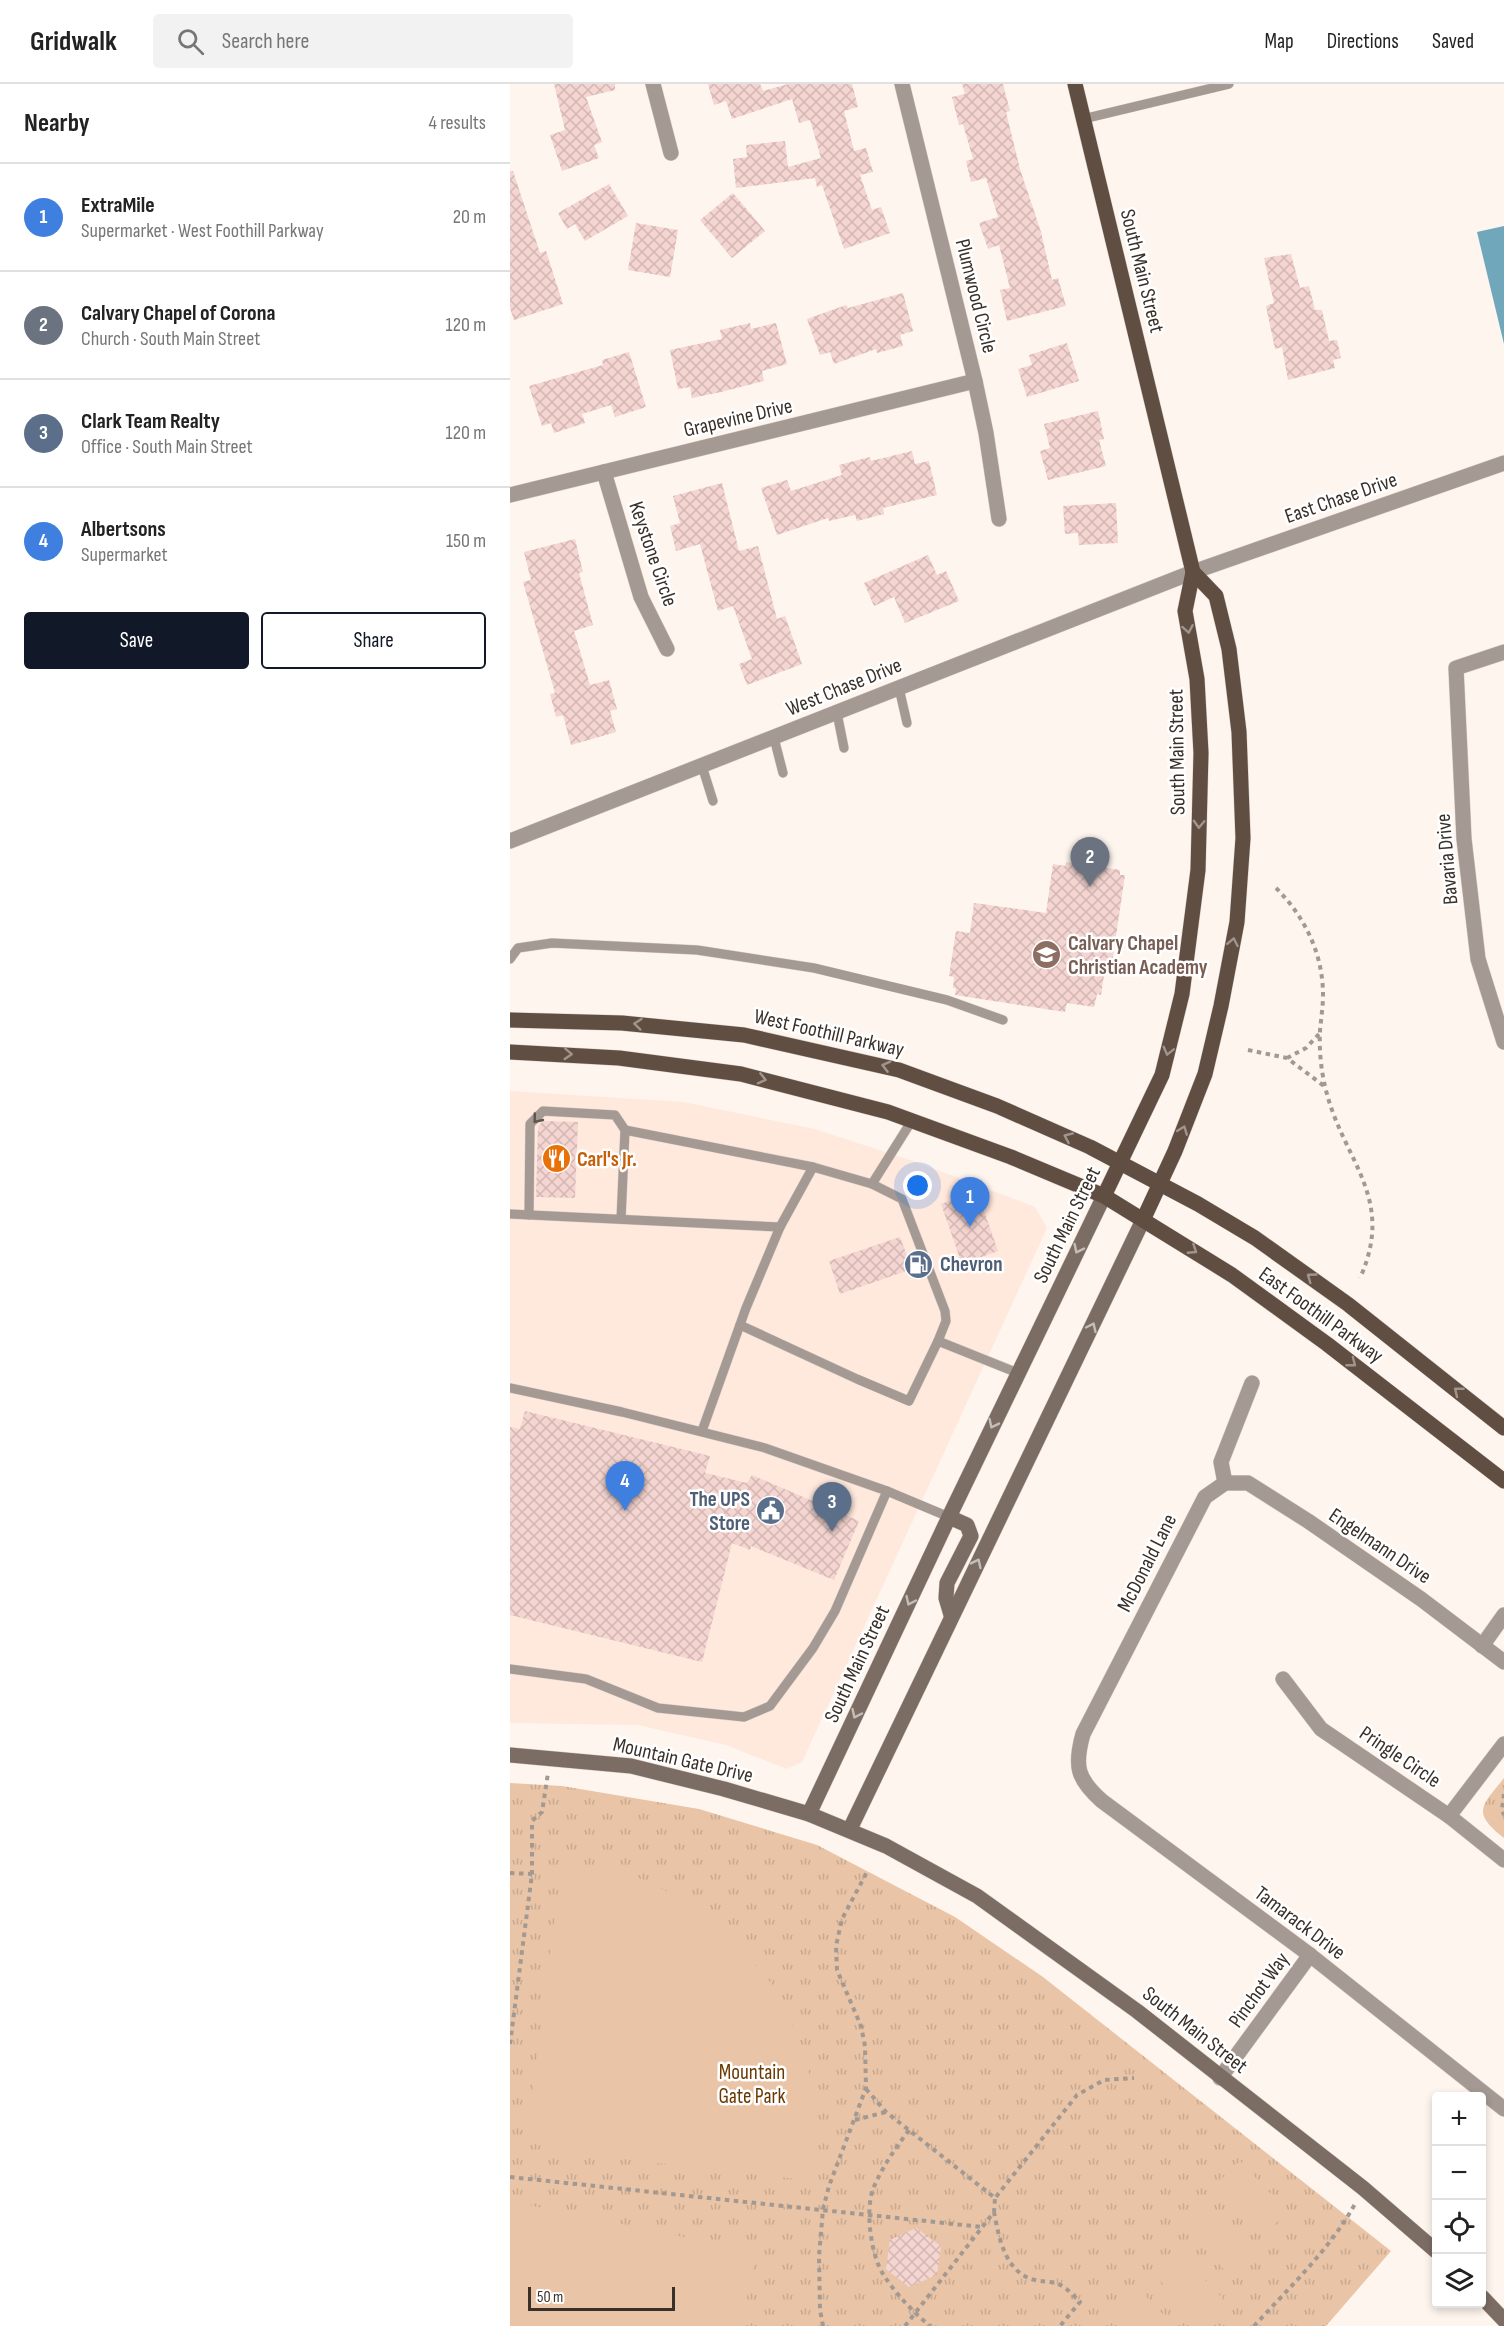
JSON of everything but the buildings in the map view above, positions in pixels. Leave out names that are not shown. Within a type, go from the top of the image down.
[{"type":"main road","name":"South Main Street","points":[[1075,84],[1193,572],[1185,611],[1197,679],[1202,753],[1198,870],[1182,994],[1162,1076],[949,1517],[809,1814],[886,1845],[977,1896],[1131,2006],[1363,2188],[1432,2247]]},
{"type":"main road","points":[[850,1829],[1160,1184],[1205,1074],[1219,1017],[1237,922],[1243,838],[1239,732],[1228,649],[1216,596],[1193,572]]},
{"type":"main road","name":"West Foothill Parkway","points":[[510,1020],[633,1024],[744,1035],[822,1051],[899,1070],[997,1106],[1090,1147],[1120,1163]]},
{"type":"main road","points":[[510,1052],[619,1058],[741,1074],[888,1112],[1011,1157],[1104,1196]]},
{"type":"main road","name":"East Foothill Parkway","points":[[1120,1163],[1255,1238],[1349,1305],[1504,1428]]},
{"type":"main road","name":"East Foothill Parkway","points":[[1104,1196],[1232,1275],[1327,1344],[1504,1481]]},
{"type":"main road","points":[[949,1517],[967,1525],[971,1536],[947,1582],[946,1598],[951,1615]]},
{"type":"main road","name":"Mountain Gate Drive","points":[[510,1755],[631,1766],[724,1789],[809,1814]]},
{"type":"main road","points":[[1486,2301],[1504,2321]]},
{"type":"street","points":[[653,84],[671,153]]},
{"type":"street","name":"Plumwood Circle","points":[[902,84],[975,381],[986,433],[999,519]]},
{"type":"street","name":"Grapevine Drive","points":[[510,495],[975,381]]},
{"type":"street","name":"East Chase Drive","points":[[1193,572],[1504,463]]},
{"type":"street","name":"Keystone Circle","points":[[604,472],[641,597],[667,649]]},
{"type":"street","name":"West Chase Drive","points":[[510,841],[1193,572]]},
{"type":"street","name":"Bavaria Drive","points":[[1504,652],[1456,668],[1464,839],[1478,959],[1504,1042]]},
{"type":"street","points":[[1225,1483],[1221,1462],[1252,1383]]},
{"type":"street","name":"Engelmann Drive","points":[[1225,1483],[1248,1483],[1421,1599],[1504,1662]]},
{"type":"street","name":"McDonald Lane","points":[[1078,1768],[1078,1751],[1083,1734],[1205,1497],[1225,1483]]},
{"type":"street","points":[[1482,1646],[1504,1615]]},
{"type":"street","name":"Pringle Circle","points":[[1283,1679],[1321,1729],[1449,1816],[1504,1860]]},
{"type":"street","points":[[1449,1816],[1504,1744]]},
{"type":"street","name":"Tamarack Drive","points":[[1078,1768],[1086,1787],[1102,1801],[1310,1955],[1504,2109]]},
{"type":"street","name":"Pinchot Way","points":[[1220,2078],[1310,1955]]},
{"type":"street","points":[[1499,2326],[1504,2321]]},
{"type":"lane","points":[[1083,119],[1229,84]]},
{"type":"lane","points":[[899,688],[907,723]]},
{"type":"lane","points":[[837,713],[844,748]]},
{"type":"lane","points":[[774,738],[783,773]]},
{"type":"lane","points":[[702,766],[713,801]]},
{"type":"lane","points":[[510,959],[518,948],[552,943],[697,950],[814,968],[947,1000],[1003,1020]]},
{"type":"lane","points":[[529,1215],[530,1124],[543,1111],[615,1115],[625,1130],[621,1219]]},
{"type":"lane","points":[[872,1184],[911,1122]]},
{"type":"lane","points":[[625,1130],[813,1167],[872,1184],[902,1199],[945,1311],[946,1321],[909,1401],[740,1325]]},
{"type":"lane","points":[[702,1431],[740,1325],[780,1227],[813,1167]]},
{"type":"lane","points":[[510,1214],[780,1227]]},
{"type":"lane","points":[[938,1341],[1018,1373]]},
{"type":"lane","points":[[510,1388],[702,1431],[765,1448],[886,1491],[949,1517]]},
{"type":"lane","points":[[510,1669],[586,1680],[658,1708],[744,1717],[770,1706],[813,1648],[835,1611],[886,1491]]},
{"type":"path","points":[[1276,888],[1301,917],[1316,950],[1323,993],[1320,1033],[1325,1086],[1340,1129],[1368,1189],[1372,1233],[1366,1266],[1360,1278]]},
{"type":"path","points":[[1287,1058],[1306,1048],[1320,1033]]},
{"type":"path","points":[[1248,1050],[1287,1058],[1325,1086]]},
{"type":"path","points":[[510,2044],[532,1874],[532,1821],[542,1812],[549,1757]]},
{"type":"path","points":[[1504,1794],[1502,1809],[1504,1815]]},
{"type":"path","points":[[823,2326],[820,2310],[819,2256],[823,2209],[829,2186],[866,2088],[866,2046],[861,2026],[837,1970],[836,1946],[843,1919],[868,1870]]},
{"type":"path","points":[[510,1873],[532,1874]]},
{"type":"path","points":[[1060,2326],[1080,2302],[1060,2284],[1033,2280],[1018,2272],[1008,2260],[1000,2241],[994,2212],[995,2198],[1077,2095],[1104,2080],[1134,2078]]},
{"type":"path","points":[[866,2088],[886,2112],[995,2198]]},
{"type":"path","points":[[855,2121],[886,2112]]},
{"type":"path","points":[[909,2130],[888,2158],[872,2190],[867,2214],[873,2245],[882,2273],[915,2314],[930,2326]]},
{"type":"path","points":[[510,2177],[982,2227]]},
{"type":"path","points":[[1254,2326],[1348,2217],[1363,2188]]},
{"type":"path","points":[[905,2326],[994,2212]]},
{"type":"shaded area","points":[[510,1091],[683,1102],[815,1129],[916,1162],[1035,1207],[1047,1228],[802,1762],[787,1769],[726,1745],[638,1725],[510,1723]]},
{"type":"green space","points":[[1504,1778],[1504,1838],[1487,1822],[1483,1809]]},
{"type":"green space","name":"Mountain Gate Park","points":[[510,1783],[562,1786],[699,1809],[817,1845],[955,1917],[1043,1977],[1391,2251],[1326,2326],[510,2326]]},
{"type":"green space","points":[[562,1860],[630,1874],[710,1912],[782,1996],[810,2076],[814,2147],[813,2181],[562,2152],[535,2144],[525,2120],[531,2101]]},
{"type":"green space","points":[[1240,2161],[1288,2212],[1264,2234],[1216,2184]]},
{"type":"green space","points":[[510,2198],[528,2205],[756,2252],[741,2326],[510,2326]]},
{"type":"green space","points":[[1208,2205],[1256,2255],[1232,2278],[1184,2227]]},
{"type":"green space","points":[[1175,2248],[1223,2299],[1199,2322],[1151,2271]]},
{"type":"green space","points":[[1142,2292],[1174,2326],[1129,2326],[1118,2314]]},
{"type":"water","points":[[1504,226],[1504,344],[1477,232]]},
{"type":"place","name":"Calvary Chapel of Corona","points":[[1090,887]]},
{"type":"place","name":"Calvary Chapel Christian Academy","points":[[1047,955]]},
{"type":"place","name":"Carl's Jr.","points":[[556,1159]]},
{"type":"place","name":"ExtraMile","points":[[970,1227]]},
{"type":"place","name":"Chevron","points":[[919,1264]]},
{"type":"place","name":"Albertsons","points":[[625,1511]]},
{"type":"place","name":"The UPS Store","points":[[771,1511]]},
{"type":"place","name":"Clark Team Realty","points":[[832,1532]]}]
